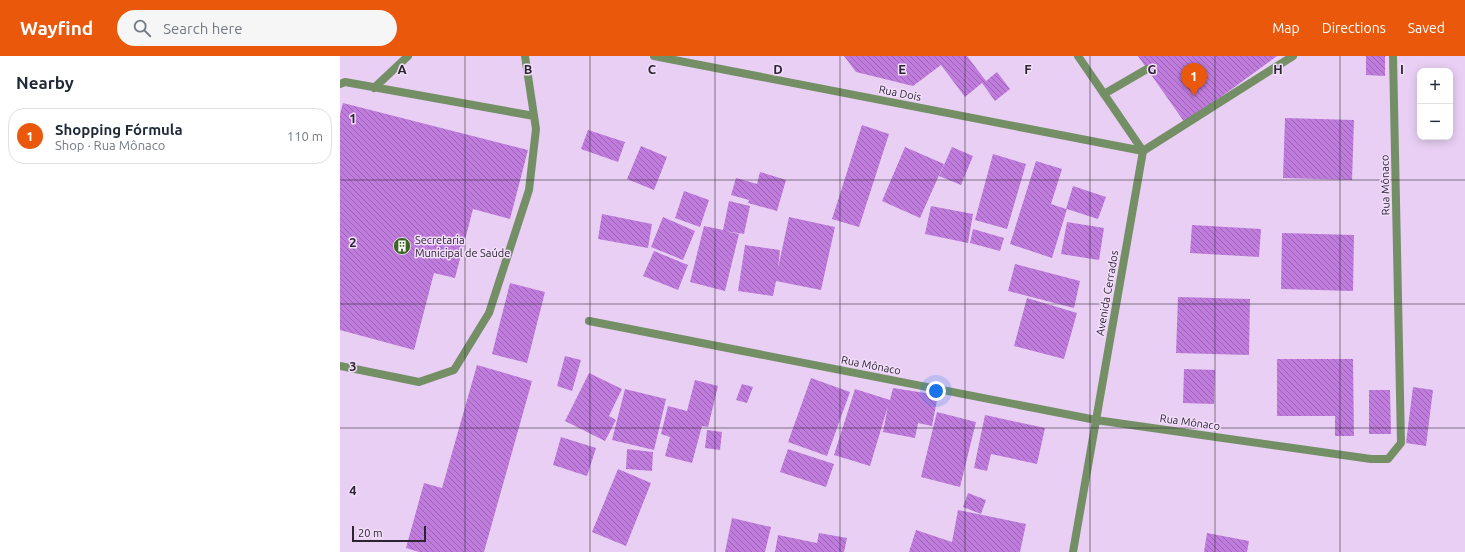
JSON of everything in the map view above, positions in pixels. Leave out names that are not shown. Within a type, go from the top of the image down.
[{"type":"street","points":[[374,88],[408,56]]},
{"type":"street","points":[[340,366],[419,382],[454,370],[489,313],[530,190],[536,128],[525,56]]},
{"type":"street","name":"Rua Dois","points":[[654,56],[1143,151]]},
{"type":"street","points":[[1078,56],[1143,151],[1293,56]]},
{"type":"street","name":"Rua Mônaco","points":[[589,321],[1096,420],[1371,459],[1388,459],[1401,443],[1393,56]]},
{"type":"street","points":[[1104,94],[1147,69]]},
{"type":"street","points":[[340,84],[345,82],[441,98],[534,116]]},
{"type":"street","name":"Avenida Cerrados","points":[[1073,552],[1143,151]]},
{"type":"building","points":[[844,56],[967,56],[986,81],[997,72],[1010,89],[995,101],[982,83],[965,97],[941,65],[913,86],[856,72]]},
{"type":"building","points":[[1138,56],[1277,56],[1185,123]]},
{"type":"building","points":[[1366,56],[1385,56],[1385,76],[1366,75]]},
{"type":"building","name":"Secretaria Municipal de Saúde","points":[[343,103],[528,150],[510,219],[473,209],[455,278],[434,273],[414,350],[340,330],[340,114]]},
{"type":"building","points":[[1285,118],[1354,120],[1352,180],[1283,178]]},
{"type":"building","points":[[862,125],[889,134],[859,227],[832,219]]},
{"type":"building","points":[[588,130],[625,142],[618,162],[581,149]]},
{"type":"building","points":[[641,146],[667,157],[654,190],[627,179]]},
{"type":"building","points":[[905,147],[944,164],[920,218],[882,201]]},
{"type":"building","points":[[952,147],[973,156],[961,185],[939,176]]},
{"type":"building","points":[[993,154],[1026,164],[1007,229],[975,220]]},
{"type":"building","points":[[1036,161],[1062,169],[1051,204],[1066,209],[1073,186],[1106,197],[1098,219],[1067,209],[1052,258],[1010,244]]},
{"type":"building","points":[[760,172],[786,180],[777,211],[748,203],[749,200],[731,195],[736,178],[757,184]]},
{"type":"building","points":[[684,191],[709,200],[700,227],[675,218]]},
{"type":"building","points":[[729,201],[750,206],[744,234],[725,231],[739,234],[725,291],[690,282],[704,226],[723,230]]},
{"type":"building","points":[[931,206],[973,214],[968,243],[925,234]]},
{"type":"building","points":[[602,214],[652,224],[648,248],[598,239]]},
{"type":"building","points":[[663,217],[695,231],[683,260],[651,247]]},
{"type":"building","points":[[789,217],[835,227],[821,290],[776,281],[773,296],[738,291],[745,245],[780,250],[778,268]]},
{"type":"building","points":[[1067,222],[1104,228],[1099,260],[1061,254]]},
{"type":"building","points":[[1192,225],[1261,229],[1259,257],[1190,253]]},
{"type":"building","points":[[973,229],[1004,238],[1000,251],[970,243]]},
{"type":"building","points":[[1282,233],[1354,235],[1353,291],[1281,289]]},
{"type":"building","points":[[654,251],[688,265],[678,290],[643,276]]},
{"type":"building","points":[[1015,264],[1080,281],[1074,308],[1008,291]]},
{"type":"building","points":[[510,283],[545,292],[527,363],[492,354]]},
{"type":"building","points":[[1178,297],[1250,299],[1249,355],[1176,353]]},
{"type":"building","points":[[1027,298],[1077,313],[1064,359],[1014,346]]},
{"type":"building","points":[[565,356],[581,360],[572,391],[557,386]]},
{"type":"building","points":[[1277,359],[1353,359],[1354,436],[1335,436],[1335,416],[1277,416]]},
{"type":"building","points":[[477,365],[532,381],[484,552],[419,552],[406,548],[424,483],[442,488]]},
{"type":"building","points":[[1184,369],[1215,370],[1214,404],[1183,403]]},
{"type":"building","points":[[589,373],[622,389],[609,416],[616,420],[605,441],[565,421]]},
{"type":"building","points":[[811,378],[850,392],[827,456],[788,442]]},
{"type":"building","points":[[695,380],[718,386],[708,427],[702,426],[692,463],[665,456],[670,437],[661,434],[668,406],[687,411]]},
{"type":"building","points":[[742,384],[753,387],[747,403],[736,400]]},
{"type":"building","points":[[1413,387],[1433,390],[1426,446],[1406,443]]},
{"type":"building","points":[[893,388],[938,395],[932,426],[918,423],[915,438],[883,432],[888,406],[870,466],[834,455],[855,389],[890,400]]},
{"type":"building","points":[[625,389],[666,399],[654,450],[612,440]]},
{"type":"building","points":[[1369,390],[1390,390],[1391,434],[1369,434]]},
{"type":"building","points":[[937,412],[976,422],[960,487],[921,477]]},
{"type":"building","points":[[985,415],[1045,428],[1037,464],[991,454],[987,471],[974,468]]},
{"type":"building","points":[[707,430],[722,432],[720,450],[705,448]]},
{"type":"building","points":[[561,437],[596,448],[587,476],[553,465]]},
{"type":"building","points":[[627,449],[653,452],[652,471],[626,469]]},
{"type":"building","points":[[788,449],[834,464],[826,487],[780,472]]},
{"type":"building","points":[[618,469],[651,483],[626,546],[592,532]]},
{"type":"building","points":[[968,493],[986,500],[981,514],[963,507]]},
{"type":"building","points":[[958,510],[1026,524],[1020,552],[909,552],[916,530],[952,542]]},
{"type":"building","points":[[732,518],[771,527],[765,552],[725,552]]},
{"type":"building","points":[[819,533],[847,538],[844,552],[775,552],[778,535],[817,543]]},
{"type":"building","points":[[1207,533],[1249,541],[1247,552],[1204,552]]},
{"type":"place","name":"Shopping Fórmula","points":[[1194,96]]},
{"type":"place","name":"Secretaria Municipal de Saúde","points":[[402,246]]}]
